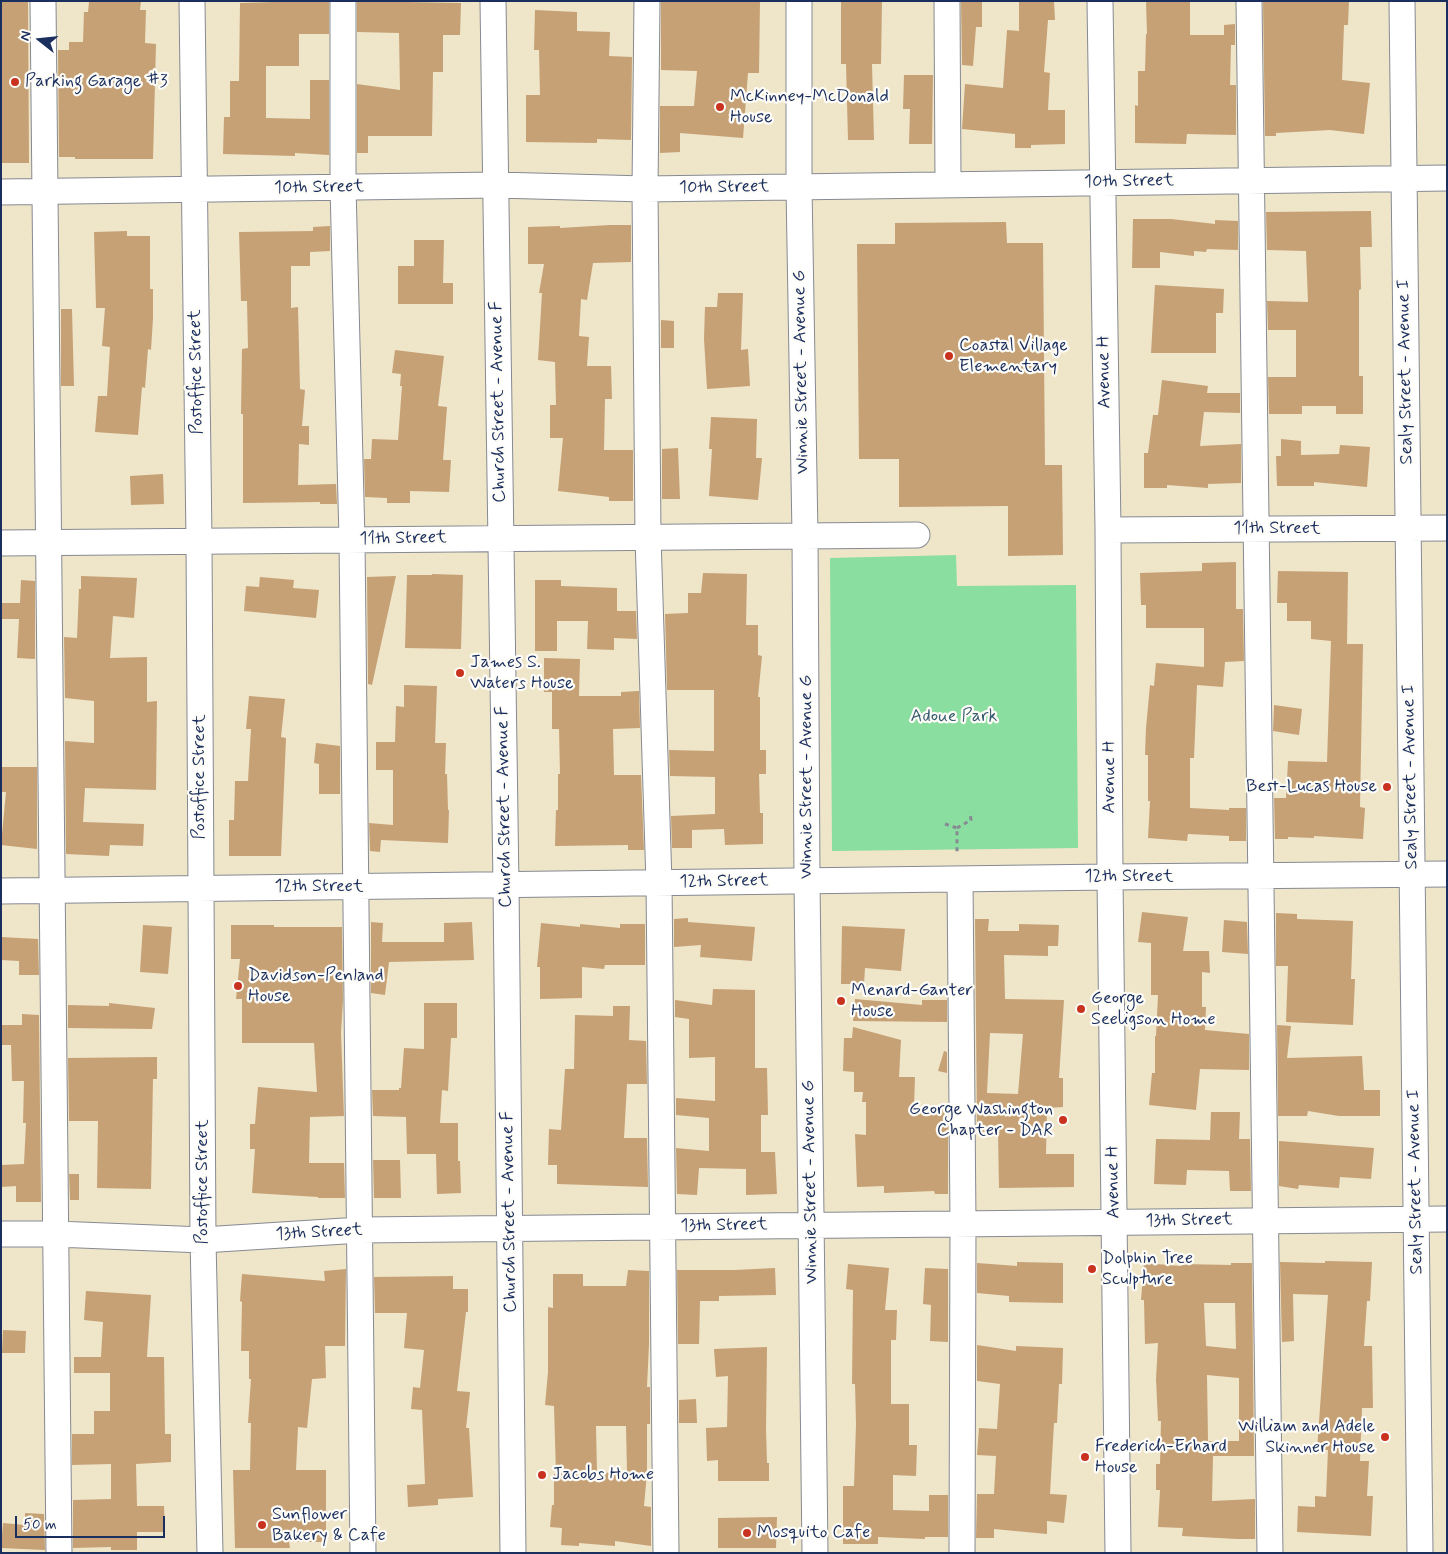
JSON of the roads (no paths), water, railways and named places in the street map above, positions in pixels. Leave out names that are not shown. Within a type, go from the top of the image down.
[{"type":"street","points":[[43,1],[59,1553]]},
{"type":"street","name":"Postoffice Street","points":[[192,1],[199,541],[203,1240],[210,1553]]},
{"type":"street","points":[[343,1],[344,187],[352,539],[364,1553]]},
{"type":"street","name":"Church Street - Avenue F","points":[[493,1],[497,185],[513,1553]]},
{"type":"street","points":[[646,1],[645,188],[648,537],[659,883],[666,1553]]},
{"type":"street","name":"Winnie Street - Avenue G","points":[[799,1],[799,186],[805,535],[815,1553]]},
{"type":"street","points":[[947,1],[948,184]]},
{"type":"street","name":"Avenue H","points":[[1100,1],[1108,530],[1118,1553]]},
{"type":"street","points":[[1249,1],[1270,1553]]},
{"type":"street","name":"Sealy Street - Avenue I","points":[[1402,1],[1420,1553]]},
{"type":"street","name":"10th Street","points":[[1,192],[497,185],[645,188],[1447,178]]},
{"type":"street","name":"11th Street","points":[[1108,530],[1447,528]]},
{"type":"street","name":"11th Street","points":[[1,542],[917,535]]},
{"type":"street","name":"12th Street","points":[[1,891],[1447,874]]},
{"type":"street","points":[[960,879],[963,1223],[962,1553]]},
{"type":"street","name":"13th Street","points":[[1,1234],[56,1234],[203,1240],[360,1230],[1447,1219]]},
{"type":"place","name":"Parking Garage #3","points":[[15,82]]},
{"type":"place","name":"McKinney-McDonald House","points":[[720,107]]},
{"type":"place","name":"Coastal Village Elementary","points":[[949,356]]},
{"type":"place","name":"James S. Waters House","points":[[460,673]]},
{"type":"place","name":"Best-Lucas House","points":[[1387,787]]},
{"type":"place","name":"Davidson-Penland House","points":[[238,986]]},
{"type":"place","name":"Menard-Ganter House","points":[[841,1001]]},
{"type":"place","name":"George Seeligson Home","points":[[1081,1009]]},
{"type":"place","name":"George Washington Chapter - DAR","points":[[1063,1120]]},
{"type":"place","name":"Dolphin Tree Sculpture","points":[[1092,1269]]},
{"type":"place","name":"William and Adele Skinner House","points":[[1385,1437]]},
{"type":"place","name":"Frederich-Erhard House","points":[[1085,1457]]},
{"type":"place","name":"Jacobs Home","points":[[542,1475]]},
{"type":"place","name":"Sunflower Bakery & Cafe","points":[[262,1525]]},
{"type":"place","name":"Mosquito Cafe","points":[[747,1533]]},
{"type":"park label","name":"Adoue Park","points":[[954,717]]}]
